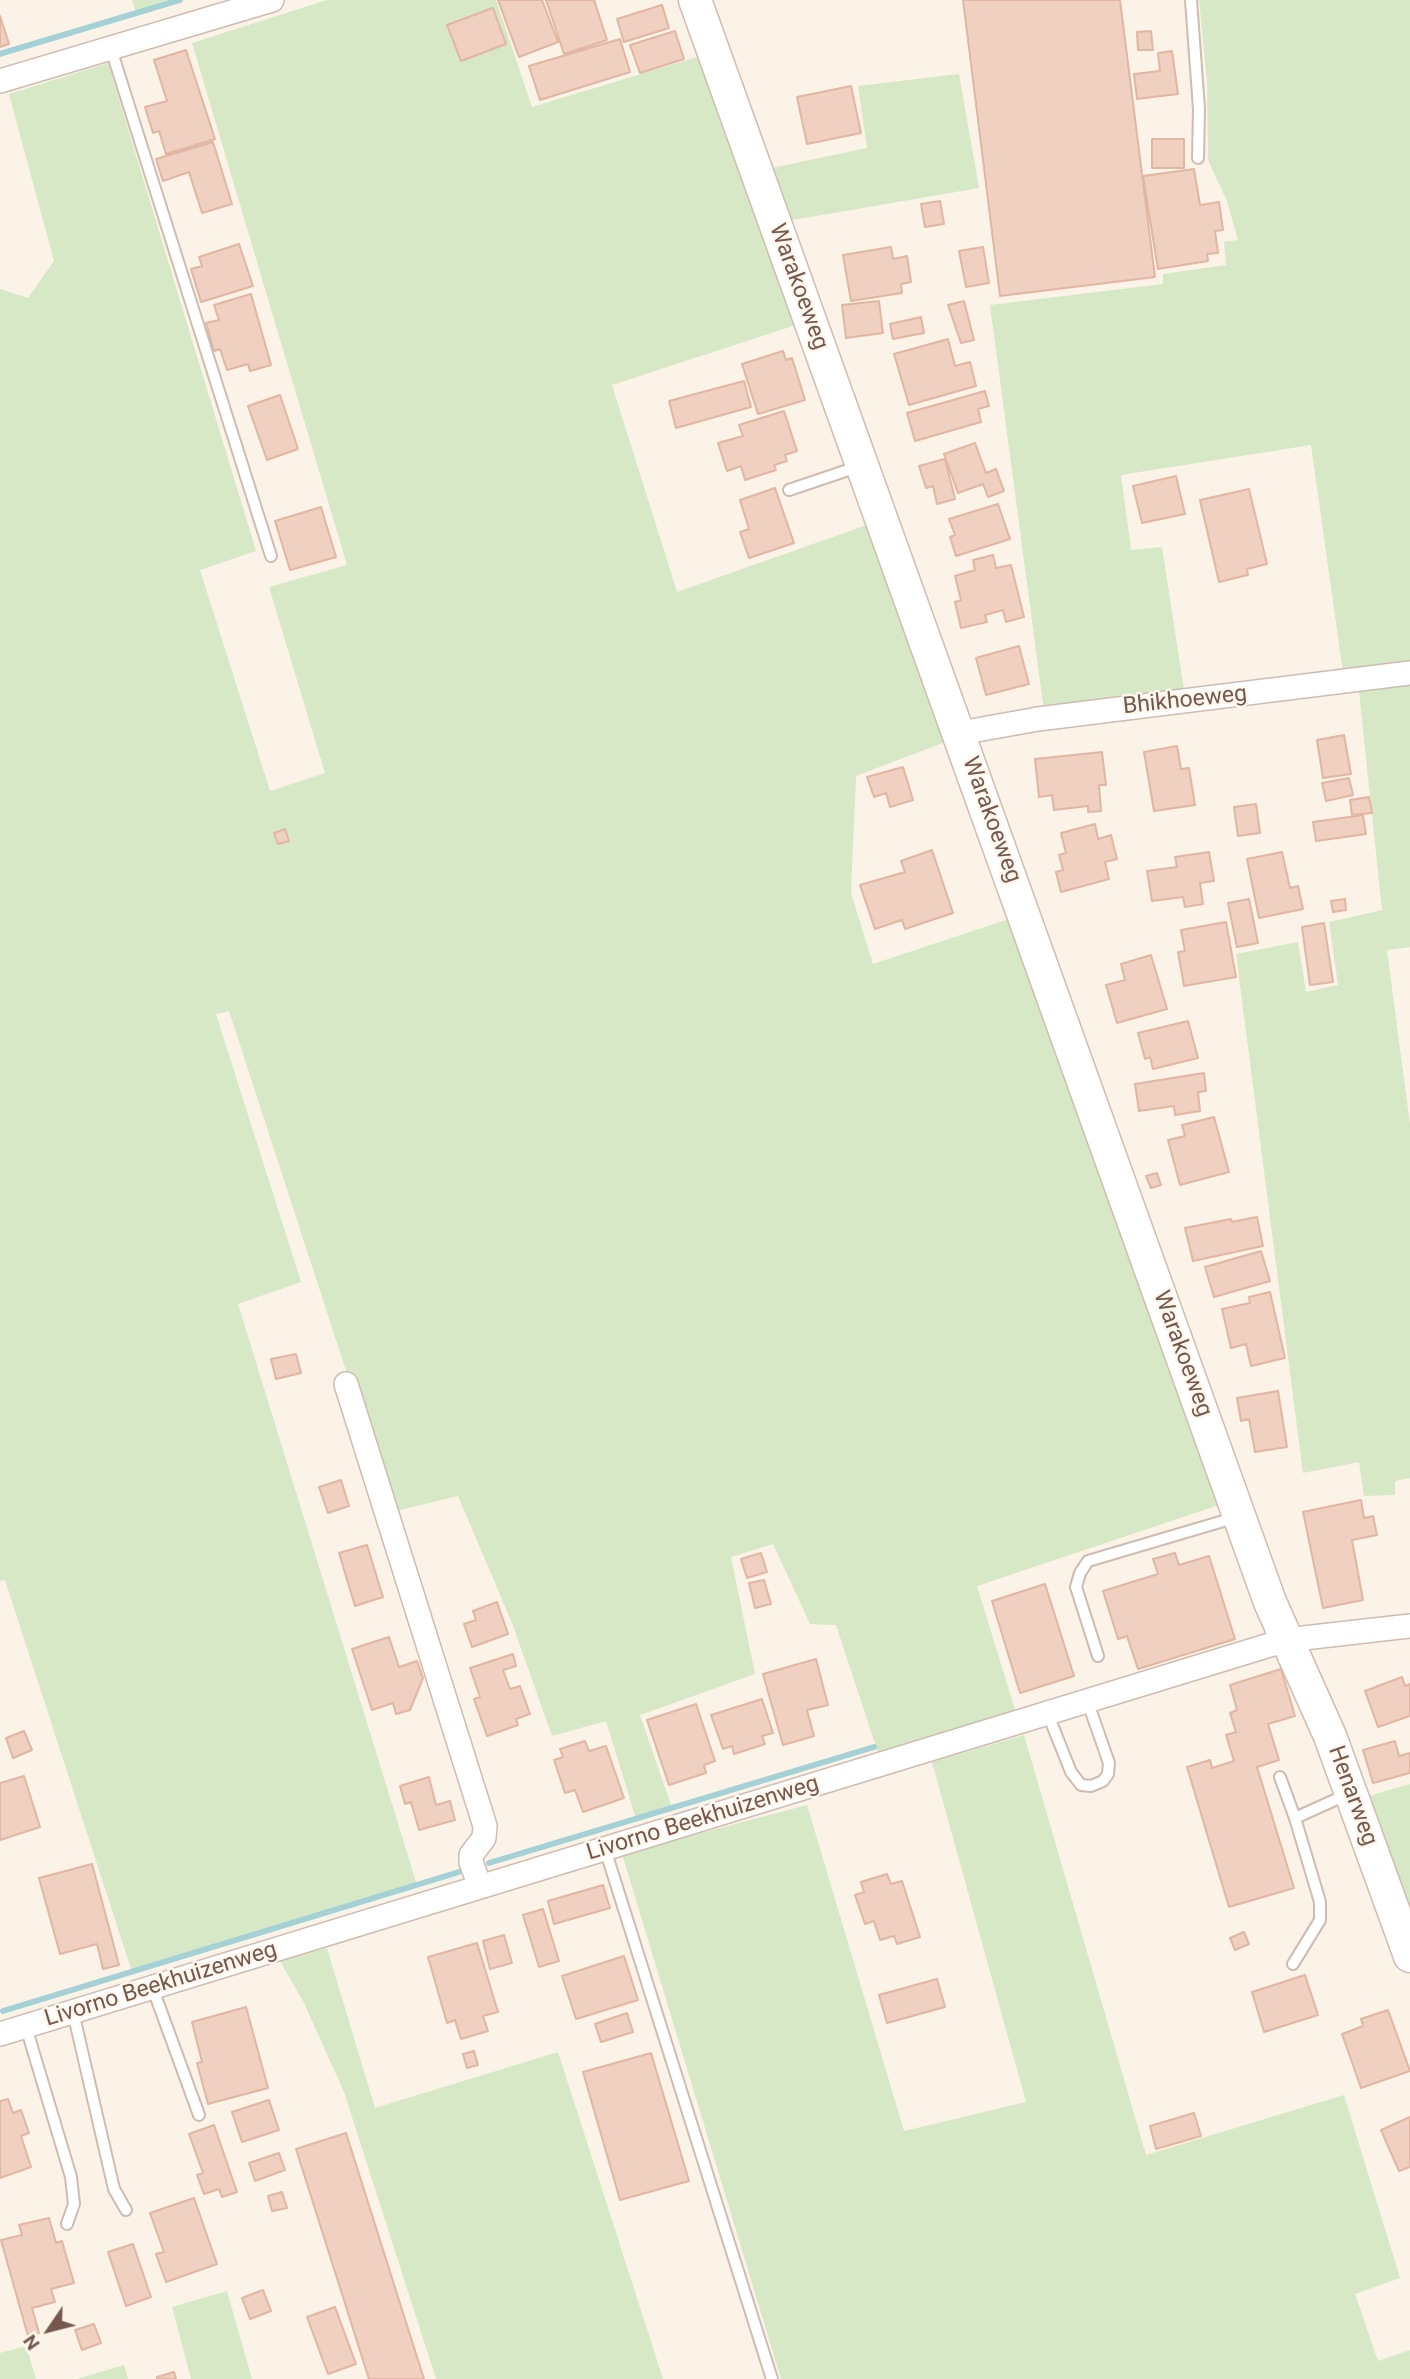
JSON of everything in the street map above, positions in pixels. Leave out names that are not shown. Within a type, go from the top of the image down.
[{"type":"street","points":[[0,81],[272,0]]},
{"type":"street","name":"Warakoeweg","points":[[695,0],[1286,1640]]},
{"type":"street","name":"Bhikhoeweg","points":[[960,733],[1038,719],[1410,673]]},
{"type":"street","points":[[346,1384],[485,1826],[484,1839],[471,1855],[480,1887]]},
{"type":"street","name":"Livorno Beekhuizenweg","points":[[0,2034],[1286,1640],[1410,1626]]},
{"type":"street","name":"Henarweg","points":[[1286,1640],[1304,1675],[1351,1793],[1410,1956]]},
{"type":"lane","points":[[1191,0],[1199,109],[1198,158]]},
{"type":"lane","points":[[111,49],[271,556]]},
{"type":"lane","points":[[789,490],[863,466]]},
{"type":"lane","points":[[1098,1656],[1076,1587],[1080,1573],[1088,1562],[1240,1516]]},
{"type":"lane","points":[[1047,1712],[1071,1772],[1081,1785],[1091,1786],[1104,1781],[1109,1763],[1087,1700]]},
{"type":"lane","points":[[1280,1777],[1320,1902],[1321,1920],[1293,1964]]},
{"type":"lane","points":[[1295,1818],[1351,1793]]},
{"type":"lane","points":[[605,1849],[772,2379]]},
{"type":"lane","points":[[153,1989],[198,2115]]},
{"type":"lane","points":[[73,2012],[114,2189],[126,2210]]},
{"type":"lane","points":[[26,2027],[71,2177],[74,2204],[67,2224]]},
{"type":"green space","points":[[132,0],[180,0],[136,13]]},
{"type":"green space","points":[[327,0],[496,0],[532,107],[707,54],[802,323],[612,385],[677,592],[867,525],[948,741],[856,776],[851,893],[873,964],[1015,917],[1225,1503],[977,1586],[1016,1713],[879,1756],[836,1625],[810,1624],[773,1544],[731,1557],[755,1674],[640,1715],[672,1808],[636,1819],[606,1721],[552,1736],[512,1623],[458,1496],[392,1512],[229,1011],[216,1014],[301,1282],[238,1304],[417,1885],[132,1972],[5,1580],[0,1581],[0,289],[28,298],[54,261],[9,94],[108,63],[256,551],[200,570],[270,791],[325,773],[269,587],[347,565],[192,43]]},
{"type":"green space","points":[[1199,0],[1410,0],[1410,666],[1343,673],[1311,445],[1121,475],[1131,550],[1162,547],[1184,690],[1044,711],[990,305],[1163,284],[1163,274],[1226,265],[1224,242],[1238,240],[1227,201],[1208,160],[1207,81]]},
{"type":"green space","points":[[959,74],[979,188],[787,221],[767,169],[867,148],[858,86]]},
{"type":"green space","points":[[1410,683],[1410,947],[1387,950],[1410,1125],[1410,1478],[1395,1481],[1395,1495],[1364,1496],[1359,1462],[1303,1473],[1236,954],[1298,942],[1306,992],[1338,985],[1329,922],[1382,910],[1359,691]]},
{"type":"green space","points":[[1024,1735],[1146,2155],[1344,2095],[1400,2278],[1355,2294],[1378,2361],[1410,2350],[1410,2379],[781,2379],[622,1854],[807,1805],[904,2131],[1026,2102],[932,1762]]},
{"type":"green space","points":[[1410,1784],[1410,1925],[1365,1797]]},
{"type":"green space","points":[[327,1948],[375,2108],[558,2052],[663,2379],[436,2379],[344,2092],[304,2003],[280,1961]]},
{"type":"green space","points":[[227,2291],[252,2379],[191,2379],[172,2307]]},
{"type":"green space","points":[[26,2346],[36,2379],[0,2379],[0,2353]]},
{"type":"green space","points":[[124,2365],[128,2379],[77,2379]]},
{"type":"building","points":[[498,0],[542,0],[558,42],[519,57]]},
{"type":"building","points":[[546,0],[594,0],[607,40],[564,54]]},
{"type":"building","points":[[963,0],[1120,0],[1155,277],[1000,296]]},
{"type":"building","points":[[662,5],[669,28],[624,42],[617,19]]},
{"type":"building","points":[[493,8],[506,44],[461,61],[447,25]]},
{"type":"building","points":[[0,16],[9,44],[0,47]]},
{"type":"building","points":[[675,31],[684,59],[640,73],[630,45]]},
{"type":"building","points":[[1151,31],[1153,50],[1138,50],[1137,32]]},
{"type":"building","points":[[620,39],[630,72],[540,100],[529,66]]},
{"type":"building","points":[[186,50],[215,139],[166,154],[159,131],[153,133],[145,107],[167,101],[154,60]]},
{"type":"building","points":[[1172,51],[1178,94],[1137,99],[1134,74],[1160,71],[1158,53]]},
{"type":"building","points":[[851,86],[861,133],[807,144],[797,97]]},
{"type":"building","points":[[1152,139],[1184,139],[1184,168],[1152,168]]},
{"type":"building","points":[[213,142],[232,204],[202,213],[189,172],[163,181],[156,159]]},
{"type":"building","points":[[1194,169],[1200,205],[1219,202],[1223,230],[1215,231],[1218,253],[1207,254],[1208,261],[1158,269],[1143,176]]},
{"type":"building","points":[[940,201],[944,224],[925,227],[921,204]]},
{"type":"building","points":[[239,244],[253,286],[201,302],[191,269],[202,266],[199,257]]},
{"type":"building","points":[[891,247],[893,259],[907,256],[911,282],[901,284],[902,293],[851,301],[843,255]]},
{"type":"building","points":[[983,247],[989,283],[966,287],[959,251]]},
{"type":"building","points":[[251,294],[271,365],[250,371],[248,364],[227,370],[220,349],[214,351],[206,323],[219,320],[214,305]]},
{"type":"building","points":[[879,301],[883,333],[846,338],[842,305]]},
{"type":"building","points":[[964,301],[974,340],[961,343],[948,305]]},
{"type":"building","points":[[921,317],[924,333],[893,339],[890,324]]},
{"type":"building","points":[[948,339],[955,366],[970,362],[976,386],[909,405],[894,354]]},
{"type":"building","points":[[783,351],[786,360],[792,358],[805,400],[758,414],[742,364]]},
{"type":"building","points":[[744,381],[751,407],[676,428],[669,401]]},
{"type":"building","points":[[985,391],[989,406],[978,409],[981,422],[915,441],[907,413]]},
{"type":"building","points":[[280,395],[298,449],[267,460],[248,406]]},
{"type":"building","points":[[784,411],[797,451],[785,455],[787,461],[774,465],[776,470],[745,480],[741,466],[727,471],[718,443],[743,436],[739,425]]},
{"type":"building","points":[[975,443],[986,473],[996,469],[1004,491],[988,497],[983,484],[958,493],[944,454]]},
{"type":"building","points":[[945,459],[955,499],[937,504],[933,486],[926,488],[919,466]]},
{"type":"building","points":[[1176,476],[1185,514],[1142,523],[1133,486]]},
{"type":"building","points":[[775,488],[794,543],[749,558],[740,532],[749,529],[740,500]]},
{"type":"building","points":[[1249,489],[1267,564],[1247,569],[1248,575],[1219,582],[1200,500]]},
{"type":"building","points":[[998,504],[1010,539],[956,556],[950,537],[955,535],[949,519]]},
{"type":"building","points":[[321,507],[336,557],[290,570],[275,521]]},
{"type":"building","points":[[993,555],[996,568],[1011,565],[1024,617],[1006,622],[1003,610],[985,615],[987,622],[961,628],[955,602],[961,600],[955,576],[975,570],[973,560]]},
{"type":"building","points":[[1019,646],[1029,684],[986,695],[976,658]]},
{"type":"building","points":[[1344,735],[1351,774],[1323,778],[1317,740]]},
{"type":"building","points":[[1177,746],[1181,769],[1189,768],[1195,805],[1154,811],[1144,752]]},
{"type":"building","points":[[1102,752],[1106,785],[1099,785],[1101,811],[1088,812],[1088,806],[1054,810],[1052,795],[1039,797],[1035,759]]},
{"type":"building","points":[[903,767],[913,800],[890,807],[886,793],[874,797],[867,777]]},
{"type":"building","points":[[1349,778],[1353,795],[1326,801],[1322,783]]},
{"type":"building","points":[[1369,797],[1372,813],[1352,815],[1350,800]]},
{"type":"building","points":[[1256,804],[1260,833],[1238,836],[1234,807]]},
{"type":"building","points":[[1363,815],[1366,834],[1316,841],[1313,822]]},
{"type":"building","points":[[1095,824],[1098,839],[1111,835],[1117,859],[1105,862],[1109,879],[1061,892],[1056,872],[1063,870],[1059,855],[1066,853],[1061,833]]},
{"type":"building","points":[[285,829],[289,841],[278,844],[274,833]]},
{"type":"building","points":[[932,850],[953,913],[905,929],[902,920],[875,929],[860,885],[905,872],[901,861]]},
{"type":"building","points":[[1209,852],[1214,881],[1200,883],[1203,904],[1185,907],[1183,897],[1152,901],[1147,871],[1177,867],[1175,857]]},
{"type":"building","points":[[1282,852],[1290,888],[1298,886],[1303,909],[1259,918],[1247,859]]},
{"type":"building","points":[[1249,899],[1258,943],[1237,947],[1228,903]]},
{"type":"building","points":[[1345,899],[1346,910],[1333,912],[1331,901]]},
{"type":"building","points":[[1226,922],[1236,977],[1184,986],[1178,952],[1185,951],[1181,930]]},
{"type":"building","points":[[1324,923],[1333,982],[1310,985],[1302,927]]},
{"type":"building","points":[[1151,955],[1167,1009],[1117,1023],[1106,985],[1125,980],[1121,964]]},
{"type":"building","points":[[1188,1021],[1198,1058],[1153,1069],[1150,1057],[1145,1059],[1138,1033]]},
{"type":"building","points":[[1204,1073],[1206,1091],[1198,1092],[1200,1111],[1175,1115],[1174,1106],[1139,1111],[1135,1084]]},
{"type":"building","points":[[1214,1117],[1229,1172],[1180,1185],[1168,1140],[1185,1136],[1182,1125]]},
{"type":"building","points":[[1157,1173],[1161,1185],[1151,1188],[1146,1176]]},
{"type":"building","points":[[1257,1217],[1263,1246],[1193,1261],[1185,1228]]},
{"type":"building","points":[[1261,1251],[1270,1281],[1214,1297],[1205,1267]]},
{"type":"building","points":[[1270,1292],[1285,1358],[1251,1366],[1246,1344],[1231,1348],[1222,1309],[1250,1303],[1249,1297]]},
{"type":"building","points":[[296,1354],[301,1373],[276,1379],[271,1359]]},
{"type":"building","points":[[1278,1391],[1287,1447],[1255,1452],[1249,1419],[1241,1421],[1237,1398]]},
{"type":"building","points":[[341,1480],[349,1506],[328,1513],[319,1487]]},
{"type":"building","points":[[1361,1500],[1364,1518],[1373,1516],[1377,1535],[1352,1540],[1363,1600],[1323,1608],[1303,1512]]},
{"type":"building","points":[[367,1545],[383,1597],[355,1606],[339,1553]]},
{"type":"building","points":[[761,1553],[767,1572],[747,1578],[741,1559]]},
{"type":"building","points":[[1175,1553],[1179,1565],[1209,1556],[1235,1639],[1138,1669],[1127,1636],[1118,1639],[1103,1591],[1158,1574],[1153,1559]]},
{"type":"building","points":[[764,1580],[771,1604],[755,1608],[749,1583]]},
{"type":"building","points":[[1045,1584],[1074,1676],[1020,1693],[992,1601]]},
{"type":"building","points":[[497,1602],[508,1634],[472,1647],[464,1624],[476,1620],[473,1611]]},
{"type":"building","points":[[389,1637],[399,1667],[417,1661],[423,1678],[410,1710],[396,1714],[393,1703],[372,1710],[352,1649]]},
{"type":"building","points":[[513,1654],[516,1666],[503,1670],[510,1689],[520,1686],[530,1714],[516,1719],[518,1725],[487,1736],[474,1699],[480,1697],[470,1668]]},
{"type":"building","points":[[816,1659],[828,1705],[807,1710],[814,1736],[783,1745],[763,1674]]},
{"type":"building","points":[[1281,1669],[1295,1716],[1268,1724],[1279,1760],[1257,1767],[1294,1888],[1229,1907],[1187,1767],[1210,1760],[1212,1768],[1234,1761],[1226,1735],[1236,1732],[1230,1713],[1237,1710],[1230,1685]]},
{"type":"building","points":[[1402,1677],[1405,1686],[1410,1684],[1410,1716],[1378,1727],[1365,1691]]},
{"type":"building","points":[[762,1699],[773,1733],[762,1736],[765,1744],[734,1754],[732,1746],[723,1749],[711,1715]]},
{"type":"building","points":[[696,1704],[715,1761],[704,1765],[706,1773],[669,1785],[647,1720]]},
{"type":"building","points":[[24,1731],[32,1750],[13,1758],[6,1738]]},
{"type":"building","points":[[585,1741],[589,1751],[606,1746],[624,1798],[583,1812],[575,1790],[565,1793],[554,1760],[563,1757],[560,1749]]},
{"type":"building","points":[[1395,1741],[1399,1756],[1410,1753],[1410,1773],[1373,1783],[1363,1750]]},
{"type":"building","points":[[24,1776],[40,1827],[0,1840],[0,1783]]},
{"type":"building","points":[[429,1777],[436,1805],[450,1801],[455,1820],[419,1830],[411,1802],[405,1804],[400,1786]]},
{"type":"building","points":[[92,1864],[119,1965],[103,1969],[97,1944],[60,1954],[39,1878]]},
{"type":"building","points":[[887,1874],[891,1884],[902,1881],[920,1937],[897,1944],[894,1936],[880,1940],[874,1921],[865,1924],[855,1895],[864,1892],[861,1882]]},
{"type":"building","points":[[603,1885],[610,1908],[554,1924],[548,1901]]},
{"type":"building","points":[[543,1909],[559,1961],[539,1967],[523,1915]]},
{"type":"building","points":[[1244,1932],[1249,1944],[1235,1950],[1230,1938]]},
{"type":"building","points":[[504,1935],[512,1963],[490,1969],[483,1941]]},
{"type":"building","points":[[477,1943],[498,2012],[483,2016],[488,2031],[461,2039],[455,2020],[447,2023],[428,1957]]},
{"type":"building","points":[[624,1956],[638,2000],[576,2019],[562,1976]]},
{"type":"building","points":[[1305,1975],[1318,2015],[1264,2032],[1252,1992]]},
{"type":"building","points":[[937,1979],[945,2007],[887,2023],[879,1995]]},
{"type":"building","points":[[246,2007],[268,2088],[208,2104],[197,2063],[202,2062],[192,2022]]},
{"type":"building","points":[[1388,2010],[1410,2071],[1361,2088],[1342,2034],[1363,2026],[1361,2019]]},
{"type":"building","points":[[627,2013],[633,2032],[601,2042],[595,2024]]},
{"type":"building","points":[[474,2051],[478,2065],[467,2068],[463,2054]]},
{"type":"building","points":[[651,2053],[689,2181],[620,2200],[583,2072]]},
{"type":"building","points":[[8,2099],[13,2113],[21,2110],[29,2133],[21,2136],[31,2167],[0,2178],[0,2101]]},
{"type":"building","points":[[269,2100],[279,2130],[242,2142],[232,2112]]},
{"type":"building","points":[[1194,2113],[1201,2136],[1156,2149],[1150,2126]]},
{"type":"building","points":[[1410,2117],[1410,2167],[1399,2171],[1381,2130]]},
{"type":"building","points":[[214,2125],[237,2192],[222,2197],[219,2189],[204,2194],[197,2175],[203,2173],[189,2134]]},
{"type":"building","points":[[346,2133],[424,2379],[369,2379],[296,2149]]},
{"type":"building","points":[[279,2153],[285,2170],[255,2181],[249,2163]]},
{"type":"building","points":[[282,2192],[287,2208],[272,2211],[268,2196]]},
{"type":"building","points":[[194,2198],[217,2264],[166,2282],[156,2254],[164,2252],[150,2213]]},
{"type":"building","points":[[49,2218],[56,2243],[62,2241],[74,2283],[51,2289],[55,2302],[32,2308],[39,2333],[28,2336],[1,2240],[22,2235],[19,2225]]},
{"type":"building","points":[[133,2244],[151,2297],[126,2306],[108,2252]]},
{"type":"building","points":[[263,2290],[271,2311],[250,2319],[242,2298]]},
{"type":"building","points":[[335,2307],[356,2364],[328,2374],[307,2317]]},
{"type":"building","points":[[94,2324],[101,2343],[82,2350],[75,2330]]},
{"type":"building","points":[[174,2372],[176,2379],[157,2379],[157,2377]]},
{"type":"waterway","points":[[0,54],[180,0]]},
{"type":"waterway","points":[[489,1863],[874,1747]]},
{"type":"waterway","points":[[3,2011],[459,1872]]}]
